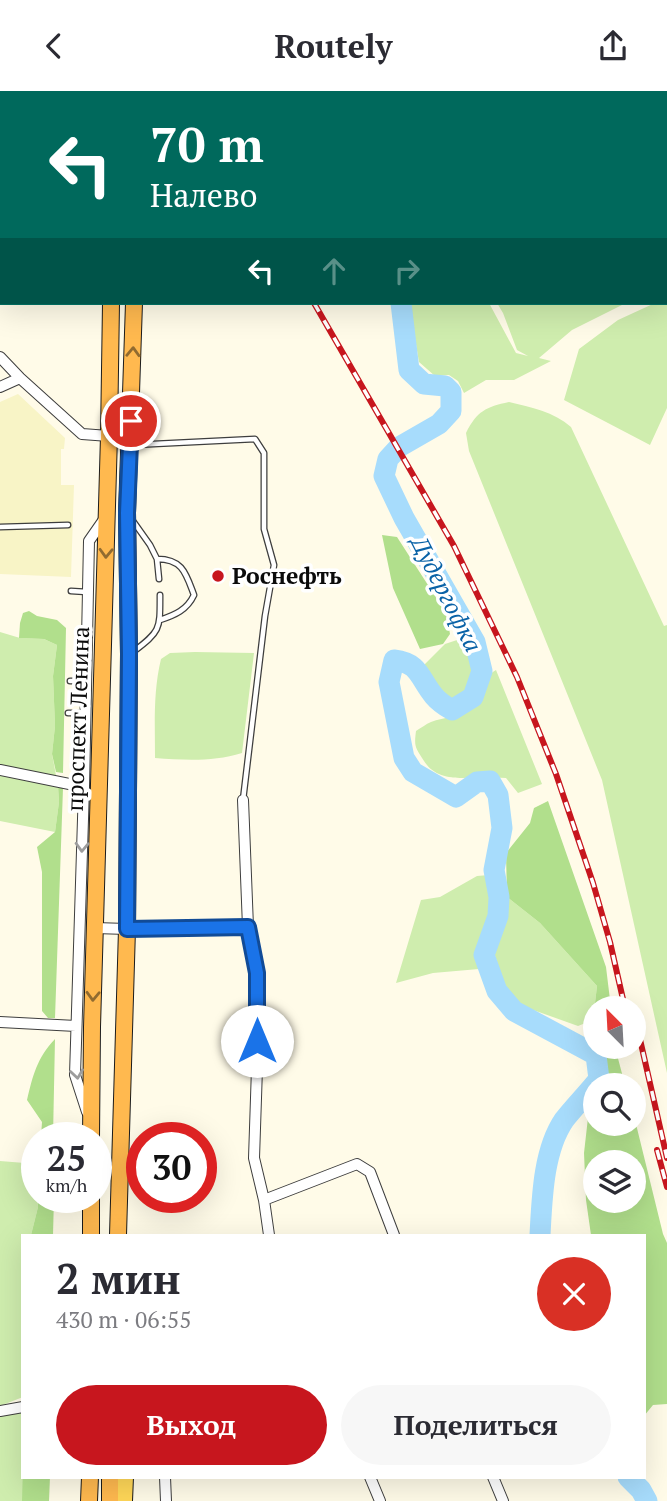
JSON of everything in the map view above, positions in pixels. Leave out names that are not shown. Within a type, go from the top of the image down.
[{"type":"highway","name":"проспект Ленина","points":[[91,1122],[111,305]]},
{"type":"highway","name":"проспект Ленина","points":[[118,1234],[127,929],[127,513],[134,305]]},
{"type":"highway","points":[[91,1213],[91,1234]]},
{"type":"highway","points":[[89,1501],[90,1479]]},
{"type":"highway","points":[[110,1479],[110,1501]]},
{"type":"main road","points":[[124,1501],[125,1479]]},
{"type":"street","points":[[0,356],[82,435],[109,436]]},
{"type":"street","points":[[0,387],[20,378]]},
{"type":"street","points":[[89,1122],[75,1075],[89,541],[107,515]]},
{"type":"street","points":[[0,770],[84,787]]},
{"type":"street","points":[[243,800],[248,927],[257,973],[254,1158],[269,1234]]},
{"type":"street","points":[[95,928],[248,927]]},
{"type":"street","points":[[0,1022],[76,1026]]},
{"type":"street","points":[[264,1201],[357,1164],[370,1172],[394,1234]]},
{"type":"street","points":[[0,1411],[21,1407]]},
{"type":"street","points":[[165,1479],[166,1501]]},
{"type":"street","points":[[371,1479],[380,1501]]},
{"type":"street","points":[[494,1479],[503,1501]]},
{"type":"lane","points":[[130,445],[255,439],[264,453],[264,529],[274,565],[265,616],[243,800]]},
{"type":"lane","points":[[127,513],[157,559],[159,579]]},
{"type":"lane","points":[[0,527],[68,525]]},
{"type":"lane","points":[[157,559],[179,563],[194,595],[190,604],[177,614],[160,620]]},
{"type":"lane","points":[[71,591],[88,591]]},
{"type":"lane","points":[[129,654],[158,631],[160,595]]},
{"type":"lane","points":[[70,681],[86,681]]},
{"type":"lane","points":[[68,713],[86,713]]},
{"type":"shaded area","points":[[18,394],[65,438],[64,449],[61,449],[61,485],[74,485],[71,577],[0,574],[0,402]]},
{"type":"green space","points":[[409,305],[490,305],[516,353],[528,356],[517,350],[498,305],[622,305],[572,330],[539,358],[551,361],[514,380],[486,380],[464,393],[458,381],[449,375],[435,376],[419,362]]},
{"type":"green space","points":[[651,305],[667,305],[667,408],[650,445],[564,400],[579,349],[618,320]]},
{"type":"green space","points":[[509,402],[550,414],[571,427],[664,626],[667,625],[667,1073],[602,780],[469,451],[466,433],[478,415],[488,408]]},
{"type":"green space","points":[[382,535],[397,537],[446,613],[450,634],[443,644],[420,649],[393,588]]},
{"type":"green space","points":[[29,611],[37,616],[57,620],[66,628],[63,773],[56,772],[52,754],[55,726],[53,676],[57,645],[44,639],[19,638],[23,613]]},
{"type":"green space","points":[[0,632],[20,638],[44,639],[57,645],[53,676],[55,726],[52,754],[59,802],[55,832],[0,821]]},
{"type":"green space","points":[[457,640],[472,650],[475,663],[473,681],[464,696],[454,701],[441,695],[422,667],[445,644]]},
{"type":"green space","points":[[170,653],[254,653],[242,753],[209,759],[155,758],[156,696],[161,659]]},
{"type":"green space","points":[[496,670],[542,784],[518,793],[506,778],[459,778],[436,773],[429,768],[415,744],[416,731],[431,722],[463,712],[472,706],[487,678]]},
{"type":"green space","points":[[58,786],[63,788],[55,1018],[48,1018],[42,1011],[42,872],[37,847],[55,832]]},
{"type":"green space","points":[[548,801],[606,967],[610,996],[596,996],[597,986],[540,923],[507,897],[506,853],[530,823],[534,808]]},
{"type":"green space","points":[[489,875],[495,903],[479,969],[433,973],[396,983],[421,900],[440,897],[477,876]]},
{"type":"green space","points":[[507,897],[540,923],[597,986],[596,996],[583,996],[583,1024],[578,1026],[522,1006],[508,994],[494,953],[506,914]]},
{"type":"green space","points":[[55,1039],[53,1122],[42,1122],[27,1100],[36,1067]]},
{"type":"green space","points":[[595,1059],[618,1059],[622,1073],[593,1073]]},
{"type":"green space","points":[[586,1136],[639,1136],[642,1150],[584,1150]]},
{"type":"green space","points":[[0,1161],[21,1163],[21,1213],[36,1213],[31,1234],[21,1234],[21,1398],[0,1406]]},
{"type":"green space","points":[[646,1165],[667,1243],[667,1404],[653,1405],[646,1414],[646,1234],[591,1234],[588,1213],[646,1213]]},
{"type":"green space","points":[[36,1213],[54,1213],[53,1234],[31,1234]]},
{"type":"green space","points":[[21,1413],[22,1501],[0,1501],[0,1416]]},
{"type":"green space","points":[[22,1479],[50,1479],[49,1501],[22,1501]]},
{"type":"waterway","name":"Дудергофка","points":[[401,305],[409,370],[424,384],[445,386],[451,392],[451,411],[439,424],[399,447],[388,459],[384,476],[404,518],[475,642],[482,671],[473,697],[452,710],[436,698],[414,668],[394,660],[389,682],[404,758],[413,772],[456,797],[477,782],[490,781],[498,795],[502,828],[494,870],[499,897],[498,916],[484,955],[497,991],[514,1011],[596,1055],[599,1079],[564,1120],[552,1146],[545,1176],[540,1234]]},
{"type":"waterway","name":"Дудергофка","points":[[630,1479],[647,1501]]},
{"type":"railway","points":[[315,305],[454,546],[517,677],[556,774],[593,883],[622,996]]},
{"type":"railway","points":[[644,1059],[667,1158]]},
{"type":"railway","points":[[657,1150],[667,1187]]},
{"type":"place","name":"Роснефть","points":[[218,576]]},
{"type":"route","points":[[131,421],[127,513],[127,929],[248,927],[257,973],[257,1041]]}]
